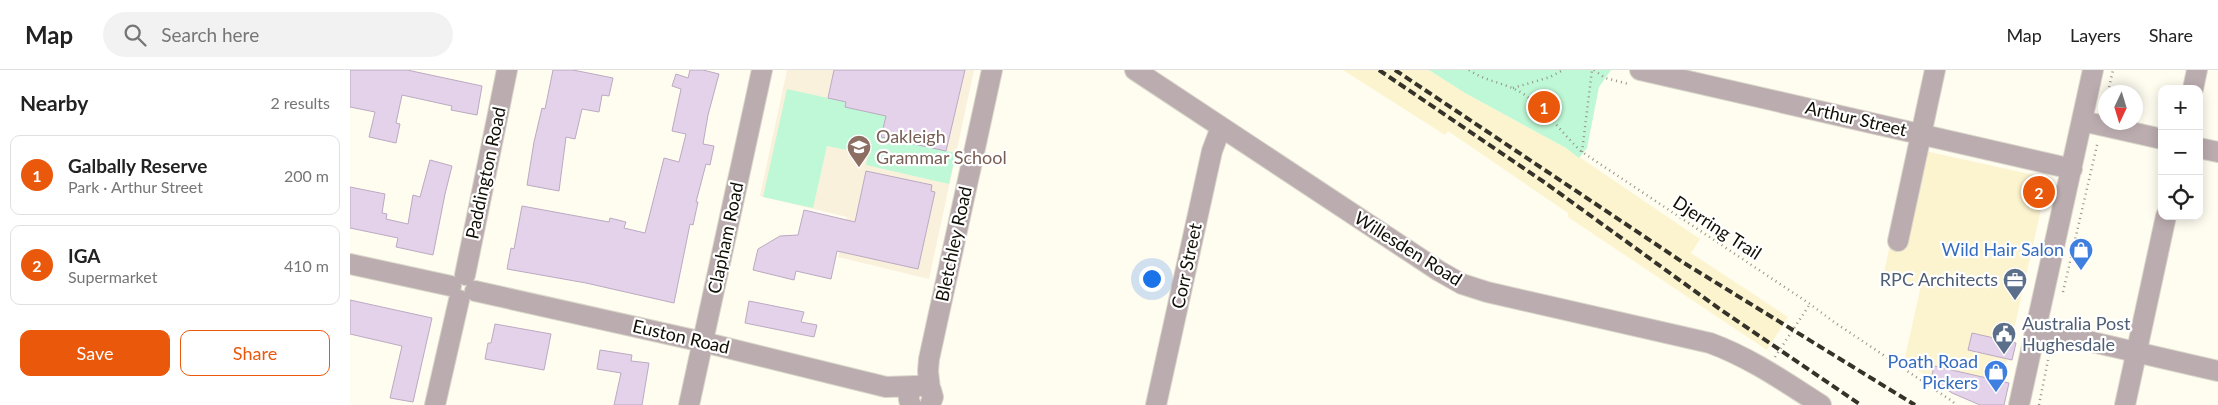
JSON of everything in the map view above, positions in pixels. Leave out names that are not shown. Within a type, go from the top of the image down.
[{"type":"street","name":"Paddington Road","points":[[435,405],[462,288],[507,70]]},
{"type":"street","name":"Clapham Road","points":[[688,405],[762,70]]},
{"type":"street","name":"Bletchley Road","points":[[920,395],[992,70]]},
{"type":"street","name":"Willesden Road","points":[[1135,70],[1431,266],[1462,284],[1487,292],[1710,343],[1737,353],[1764,368],[1821,405]]},
{"type":"street","points":[[1898,241],[1935,70]]},
{"type":"street","points":[[2020,405],[2093,70]]},
{"type":"street","points":[[2195,85],[2198,70]]},
{"type":"street","name":"Arthur Street","points":[[1636,77],[1921,134],[2072,168]]},
{"type":"street","points":[[2082,121],[2158,138]]},
{"type":"street","name":"Corr Street","points":[[1156,405],[1212,151],[1221,128]]},
{"type":"street","points":[[2203,149],[2218,152]]},
{"type":"street","points":[[2125,405],[2165,220]]},
{"type":"street","name":"Euston Road","points":[[350,264],[703,342],[886,387],[901,394],[920,395],[948,405]]},
{"type":"street","points":[[2036,329],[2218,371]]},
{"type":"path","name":"Djerring Trail","points":[[1469,70],[1481,77],[1513,88],[1551,117],[1582,152],[1810,304],[1956,405]]},
{"type":"path","points":[[1513,88],[1550,77],[1563,70]]},
{"type":"path","points":[[1582,152],[1593,70],[1605,78],[1636,77]]},
{"type":"path","points":[[2110,85],[2113,70]]},
{"type":"path","points":[[2061,301],[2098,140],[2107,142]]},
{"type":"path","points":[[1775,357],[1810,304]]},
{"type":"path","points":[[2039,405],[2051,348]]},
{"type":"shaded area","name":"Oakleigh Grammar School","points":[[787,70],[974,70],[929,279],[838,257],[847,217],[760,196]]},
{"type":"shaded area","points":[[1343,70],[1429,70],[1465,93],[1566,148],[1700,239],[1691,253],[1788,317],[1767,350],[1568,217],[1568,213],[1448,131],[1445,135]]},
{"type":"shaded area","points":[[1911,148],[2048,178],[1997,405],[1980,405],[1952,393],[1904,361],[1921,286],[1883,277]]},
{"type":"green space","points":[[1429,70],[1611,70],[1599,87],[1587,148],[1579,158],[1566,148],[1465,93]]},
{"type":"green space","points":[[787,89],[846,102],[886,116],[881,137],[956,153],[949,184],[866,165],[868,154],[827,146],[813,208],[763,197]]},
{"type":"building","points":[[350,70],[407,70],[482,86],[477,115],[451,110],[452,106],[402,95],[396,123],[400,124],[396,143],[369,137],[375,112],[350,107]]},
{"type":"building","points":[[553,70],[573,70],[613,78],[609,96],[602,95],[599,112],[582,109],[575,139],[566,137],[559,191],[527,185],[534,142],[542,108],[545,109]]},
{"type":"building","points":[[690,70],[703,70],[719,74],[708,115],[703,144],[714,146],[710,165],[706,164],[696,202],[698,202],[693,225],[690,224],[674,303],[586,283],[507,269],[511,248],[514,249],[522,206],[609,222],[610,218],[626,222],[624,228],[645,233],[664,158],[679,162],[686,134],[672,131],[681,89],[672,86],[676,74],[688,78]]},
{"type":"building","points":[[834,70],[965,70],[946,151],[881,137],[886,116],[845,107],[846,102],[828,98]]},
{"type":"building","points":[[430,160],[452,166],[433,255],[396,247],[398,238],[350,228],[350,187],[385,194],[382,213],[387,214],[386,219],[408,224],[413,195],[420,197]]},
{"type":"building","points":[[866,171],[932,185],[931,191],[935,192],[918,269],[837,251],[831,279],[796,271],[794,280],[753,270],[758,249],[780,236],[798,235],[804,210],[855,222]]},
{"type":"building","points":[[350,300],[432,318],[413,402],[390,398],[402,346],[350,334]]},
{"type":"building","points":[[749,301],[804,312],[801,322],[817,325],[814,337],[745,323]]},
{"type":"building","points":[[495,324],[551,334],[544,370],[485,359],[488,343],[491,343]]},
{"type":"building","points":[[1972,333],[2016,343],[2012,360],[1968,350]]},
{"type":"building","points":[[600,350],[632,355],[631,361],[649,363],[642,405],[614,405],[621,373],[597,369]]},
{"type":"building","points":[[1934,366],[2009,383],[2004,405],[1980,405],[1952,393],[1931,379]]},
{"type":"railway","points":[[1379,70],[1544,182],[1721,310],[1861,405]]},
{"type":"railway","points":[[1395,70],[1684,263],[1915,405]]},
{"type":"place","name":"Galbally Reserve","points":[[1544,107]]},
{"type":"place","name":"Oakleigh Grammar School","points":[[859,168]]},
{"type":"place","name":"IGA","points":[[2039,192]]},
{"type":"place","name":"Wild Hair Salon","points":[[2081,271]]},
{"type":"place","name":"RPC Architects","points":[[2015,301]]},
{"type":"place","name":"Australia Post Hughesdale","points":[[2004,355]]},
{"type":"place","name":"Poath Road Pickers","points":[[1996,393]]}]
